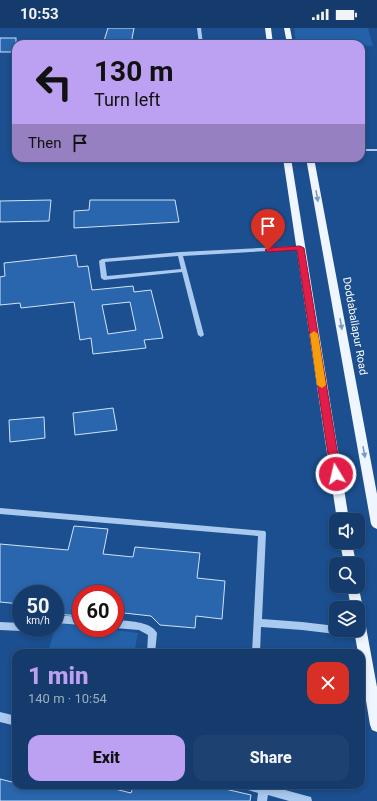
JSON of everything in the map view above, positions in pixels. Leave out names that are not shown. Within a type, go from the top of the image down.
[{"type":"main road","points":[[268,28],[270,40]]},
{"type":"main road","points":[[287,28],[289,40]]},
{"type":"main road","points":[[288,162],[342,513]]},
{"type":"main road","name":"Doddaballapur Road","points":[[311,162],[377,524]]},
{"type":"main road","points":[[362,637],[364,649]]},
{"type":"main road","points":[[365,656],[377,725]]},
{"type":"lane","points":[[199,28],[200,40]]},
{"type":"lane","points":[[365,150],[377,150]]},
{"type":"lane","points":[[184,270],[104,278],[102,261],[180,254],[300,248]]},
{"type":"lane","points":[[180,254],[201,334]]},
{"type":"lane","points":[[0,511],[262,534],[256,649]]},
{"type":"lane","points":[[257,623],[329,629]]},
{"type":"lane","points":[[124,625],[140,626],[153,633],[151,649]]},
{"type":"lane","points":[[0,626],[12,627]]},
{"type":"lane","points":[[0,717],[12,720]]},
{"type":"lane","points":[[262,801],[264,789],[307,801]]},
{"type":"shaded area","points":[[294,28],[368,28],[373,46],[365,46],[365,40],[296,40]]},
{"type":"shaded area","points":[[64,624],[72,625],[72,637],[124,637],[124,631],[138,633],[135,649],[49,649],[52,637],[64,637]]},
{"type":"building","points":[[108,28],[134,28],[132,40],[104,40]]},
{"type":"building","points":[[0,38],[16,38],[16,40],[12,40],[12,52],[0,52]]},
{"type":"building","points":[[51,200],[49,221],[0,222],[0,201]]},
{"type":"building","points":[[90,200],[175,200],[179,222],[74,228],[74,211],[89,210]]},
{"type":"building","points":[[76,255],[78,267],[88,266],[92,290],[133,286],[134,292],[151,290],[163,338],[144,340],[146,348],[93,354],[91,338],[80,340],[74,302],[21,308],[20,303],[0,305],[0,277],[5,276],[4,263]],"holes":[[[130,302],[136,330],[108,334],[102,305]]]},
{"type":"building","points":[[113,408],[117,430],[75,435],[73,413]]},
{"type":"building","points":[[44,417],[45,438],[10,442],[9,420]]},
{"type":"building","points":[[74,526],[108,529],[103,554],[133,557],[135,547],[200,553],[197,578],[225,581],[222,619],[196,616],[195,628],[160,625],[151,616],[124,613],[124,585],[72,585],[72,615],[64,615],[64,585],[12,585],[12,603],[0,602],[0,544],[68,550]]},
{"type":"building","points":[[0,779],[12,782],[12,789],[115,789],[131,793],[132,789],[225,789],[251,795],[250,801],[0,801]]},
{"type":"slow traffic","points":[[314,334],[322,385]]},
{"type":"route","points":[[268,250],[300,248],[336,474]]}]
